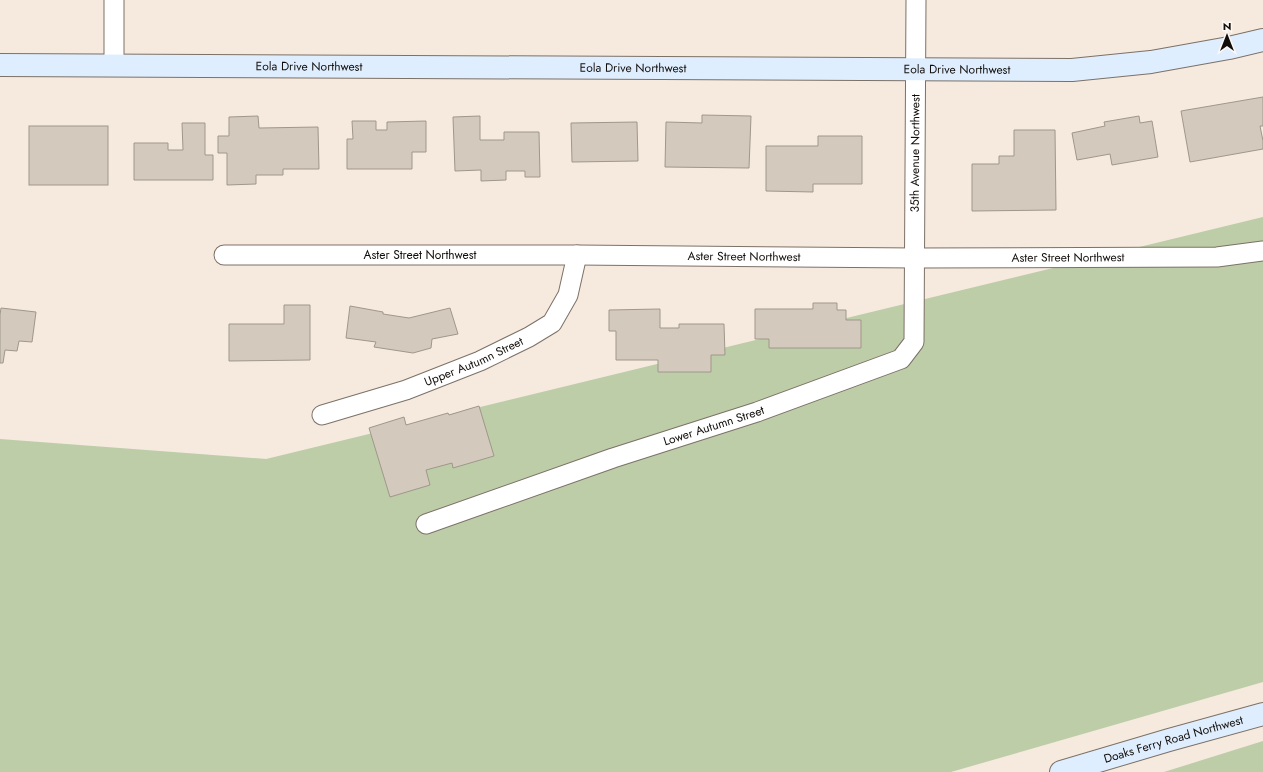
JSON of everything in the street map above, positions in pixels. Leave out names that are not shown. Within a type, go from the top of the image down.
[{"type":"street","points":[[114,0],[114,66]]},
{"type":"street","name":"35th Avenue Northwest","points":[[915,258],[916,0]]},
{"type":"street","name":"Eola Drive Northwest","points":[[0,65],[1072,70],[1151,62],[1229,48],[1263,40]]},
{"type":"street","name":"Aster Street Northwest","points":[[224,255],[577,255],[915,258],[1217,257],[1263,251]]},
{"type":"street","name":"Upper Autumn Street","points":[[322,415],[406,390],[480,361],[552,323],[568,295],[577,255]]},
{"type":"street","name":"Lower Autumn Street","points":[[426,524],[613,458],[757,412],[901,359],[914,342],[915,258]]},
{"type":"street","name":"Doaks Ferry Road Northwest","points":[[1061,772],[1168,740],[1263,714]]},
{"type":"green space","points":[[1263,217],[1263,682],[951,772],[0,772],[0,439],[266,459]]},
{"type":"green space","points":[[1263,741],[1263,772],[1164,772]]},
{"type":"building","points":[[1263,97],[1263,126],[1260,126],[1263,149],[1190,162],[1181,111]]},
{"type":"building","points":[[702,115],[751,116],[749,168],[665,167],[666,122],[702,123]]},
{"type":"building","points":[[258,116],[259,128],[318,127],[319,169],[283,169],[283,175],[256,175],[256,184],[227,185],[227,153],[218,153],[218,136],[229,136],[229,117]]},
{"type":"building","points":[[480,116],[480,140],[504,140],[504,132],[539,132],[540,177],[525,177],[525,171],[506,171],[506,180],[481,181],[481,170],[455,171],[453,117]]},
{"type":"building","points":[[1139,116],[1140,123],[1152,121],[1158,157],[1112,165],[1110,154],[1077,160],[1072,133],[1105,126],[1104,122]]},
{"type":"building","points":[[352,121],[376,121],[376,130],[387,130],[387,122],[426,121],[426,152],[412,152],[412,169],[347,169],[347,139],[353,139]]},
{"type":"building","points":[[637,122],[638,161],[572,162],[571,123]]},
{"type":"building","points":[[182,123],[205,123],[205,155],[213,155],[213,180],[134,180],[134,143],[168,143],[168,150],[183,150]]},
{"type":"building","points":[[29,126],[108,126],[108,185],[29,185]]},
{"type":"building","points":[[1014,130],[1055,130],[1056,210],[972,211],[972,164],[999,164],[999,156],[1014,156]]},
{"type":"building","points":[[818,136],[862,136],[862,184],[813,184],[813,192],[766,191],[766,146],[818,146]]},
{"type":"building","points":[[813,303],[837,303],[837,310],[846,310],[846,320],[861,320],[861,348],[769,348],[769,339],[755,339],[755,309],[813,309]]},
{"type":"building","points":[[284,305],[310,305],[310,360],[229,361],[229,324],[284,324]]},
{"type":"building","points":[[350,306],[383,312],[383,314],[409,318],[450,308],[458,334],[432,339],[431,348],[413,353],[374,347],[376,342],[346,338]]},
{"type":"building","points":[[1,308],[36,312],[32,342],[19,341],[17,351],[5,350],[3,363],[0,363]]},
{"type":"building","points":[[660,309],[660,328],[679,328],[679,324],[724,324],[725,355],[711,355],[711,372],[658,372],[658,360],[616,360],[616,331],[609,331],[609,310]]},
{"type":"building","points":[[479,406],[494,456],[453,468],[452,463],[426,470],[430,485],[390,497],[369,428],[404,417],[406,425]]}]
